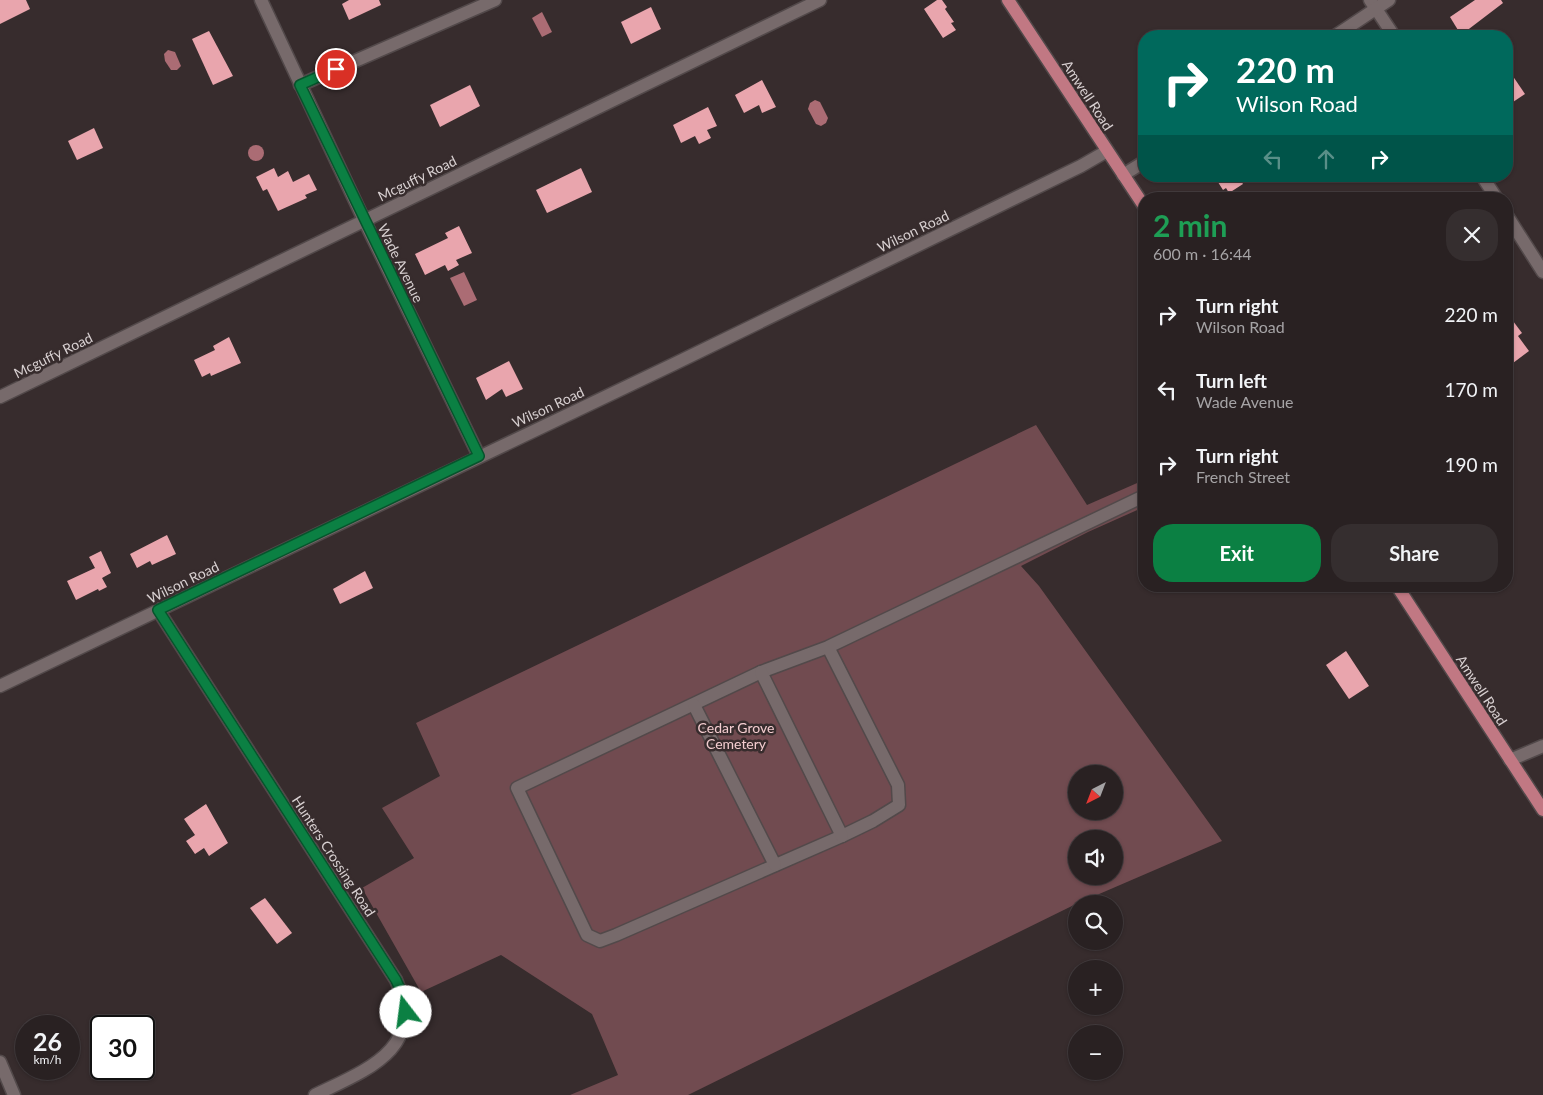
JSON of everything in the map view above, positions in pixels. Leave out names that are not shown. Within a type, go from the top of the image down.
[{"type":"main road","name":"Amwell Road","points":[[1008,0],[1138,197]]},
{"type":"main road","name":"Amwell Road","points":[[1401,592],[1543,810]]},
{"type":"street","name":"Wade Avenue","points":[[261,0],[364,220],[479,456]]},
{"type":"street","points":[[300,85],[495,0]]},
{"type":"street","name":"Mcguffy Road","points":[[0,397],[820,0]]},
{"type":"street","points":[[1342,30],[1373,4],[1389,0]]},
{"type":"street","points":[[1373,4],[1390,30]]},
{"type":"street","name":"Wilson Road","points":[[0,686],[674,364],[1072,171],[1107,151]]},
{"type":"street","points":[[1123,175],[1138,166]]},
{"type":"street","points":[[1513,225],[1543,272]]},
{"type":"street","points":[[828,647],[898,785],[899,805],[873,821],[842,836],[616,935],[600,941],[587,935],[517,788],[761,672],[828,647],[1138,499]]},
{"type":"street","name":"Hunters Crossing Road","points":[[158,610],[396,980],[403,996],[406,1012],[399,1038],[394,1046],[371,1068],[315,1095]]},
{"type":"street","points":[[761,672],[842,836]]},
{"type":"street","points":[[694,705],[775,865]]},
{"type":"street","points":[[1510,760],[1543,746]]},
{"type":"street","points":[[0,1062],[14,1095]]},
{"type":"green space","name":"Cedar Grove Cemetery","points":[[1036,425],[1087,505],[1138,483],[1138,510],[1088,532],[1021,566],[1039,586],[1222,841],[1123,884],[1123,830],[1068,830],[1068,885],[1120,885],[1097,895],[1068,895],[1068,908],[688,1095],[570,1095],[618,1075],[592,1014],[501,955],[421,992],[362,888],[414,858],[382,808],[440,776],[416,723]]},
{"type":"shaded area","points":[[542,12],[552,32],[542,37],[532,18]]},
{"type":"shaded area","points":[[168,50],[175,52],[181,66],[177,70],[171,70],[165,61],[164,54]]},
{"type":"shaded area","points":[[815,100],[820,102],[828,118],[826,123],[821,126],[816,124],[808,109],[810,103]]},
{"type":"shaded area","points":[[253,145],[259,145],[264,150],[262,159],[253,161],[248,156],[248,150]]},
{"type":"shaded area","points":[[464,272],[477,300],[464,306],[450,278]]},
{"type":"building","points":[[0,0],[26,0],[30,9],[0,24]]},
{"type":"building","points":[[349,0],[379,0],[381,5],[349,20],[342,4]]},
{"type":"building","points":[[937,0],[942,0],[947,7],[945,9],[954,22],[951,23],[956,30],[943,38],[924,9]]},
{"type":"building","points":[[1475,0],[1501,0],[1503,3],[1468,30],[1458,30],[1450,17]]},
{"type":"building","points":[[651,7],[661,29],[631,44],[621,22]]},
{"type":"building","points":[[209,31],[233,76],[213,85],[192,39]]},
{"type":"building","points":[[1513,76],[1525,94],[1513,102]]},
{"type":"building","points":[[762,80],[776,107],[762,113],[759,105],[744,113],[735,95]]},
{"type":"building","points":[[470,85],[480,106],[440,127],[430,105]]},
{"type":"building","points":[[708,107],[717,126],[707,130],[711,138],[699,144],[695,136],[681,143],[673,125]]},
{"type":"building","points":[[94,128],[103,148],[77,160],[68,141]]},
{"type":"building","points":[[274,168],[278,177],[288,171],[293,182],[309,174],[317,190],[305,195],[307,198],[278,211],[267,189],[263,191],[256,177]]},
{"type":"building","points":[[581,168],[592,192],[547,213],[536,190]]},
{"type":"building","points":[[1218,182],[1242,182],[1243,184],[1231,192],[1226,188],[1223,190]]},
{"type":"building","points":[[459,226],[472,253],[456,260],[459,265],[448,271],[445,265],[425,275],[415,254],[448,238],[445,233]]},
{"type":"building","points":[[1513,321],[1522,333],[1518,336],[1529,351],[1513,363]]},
{"type":"building","points":[[229,337],[241,363],[211,376],[210,373],[202,377],[194,360],[215,350],[213,346]]},
{"type":"building","points":[[509,361],[523,389],[506,397],[502,389],[486,400],[476,378]]},
{"type":"building","points":[[167,535],[176,554],[152,565],[150,561],[137,568],[130,554]]},
{"type":"building","points":[[101,551],[111,573],[102,578],[107,587],[99,591],[98,589],[76,600],[67,581],[95,568],[89,557]]},
{"type":"building","points":[[365,571],[373,588],[340,604],[333,589]]},
{"type":"building","points":[[1346,651],[1369,686],[1349,699],[1326,665]]},
{"type":"building","points":[[206,804],[228,843],[209,856],[204,848],[195,854],[186,841],[195,835],[184,819]]},
{"type":"building","points":[[265,898],[292,933],[277,944],[250,908]]},
{"type":"route","points":[[336,69],[300,85],[479,456],[158,610],[396,980],[403,996],[406,1012]]}]
